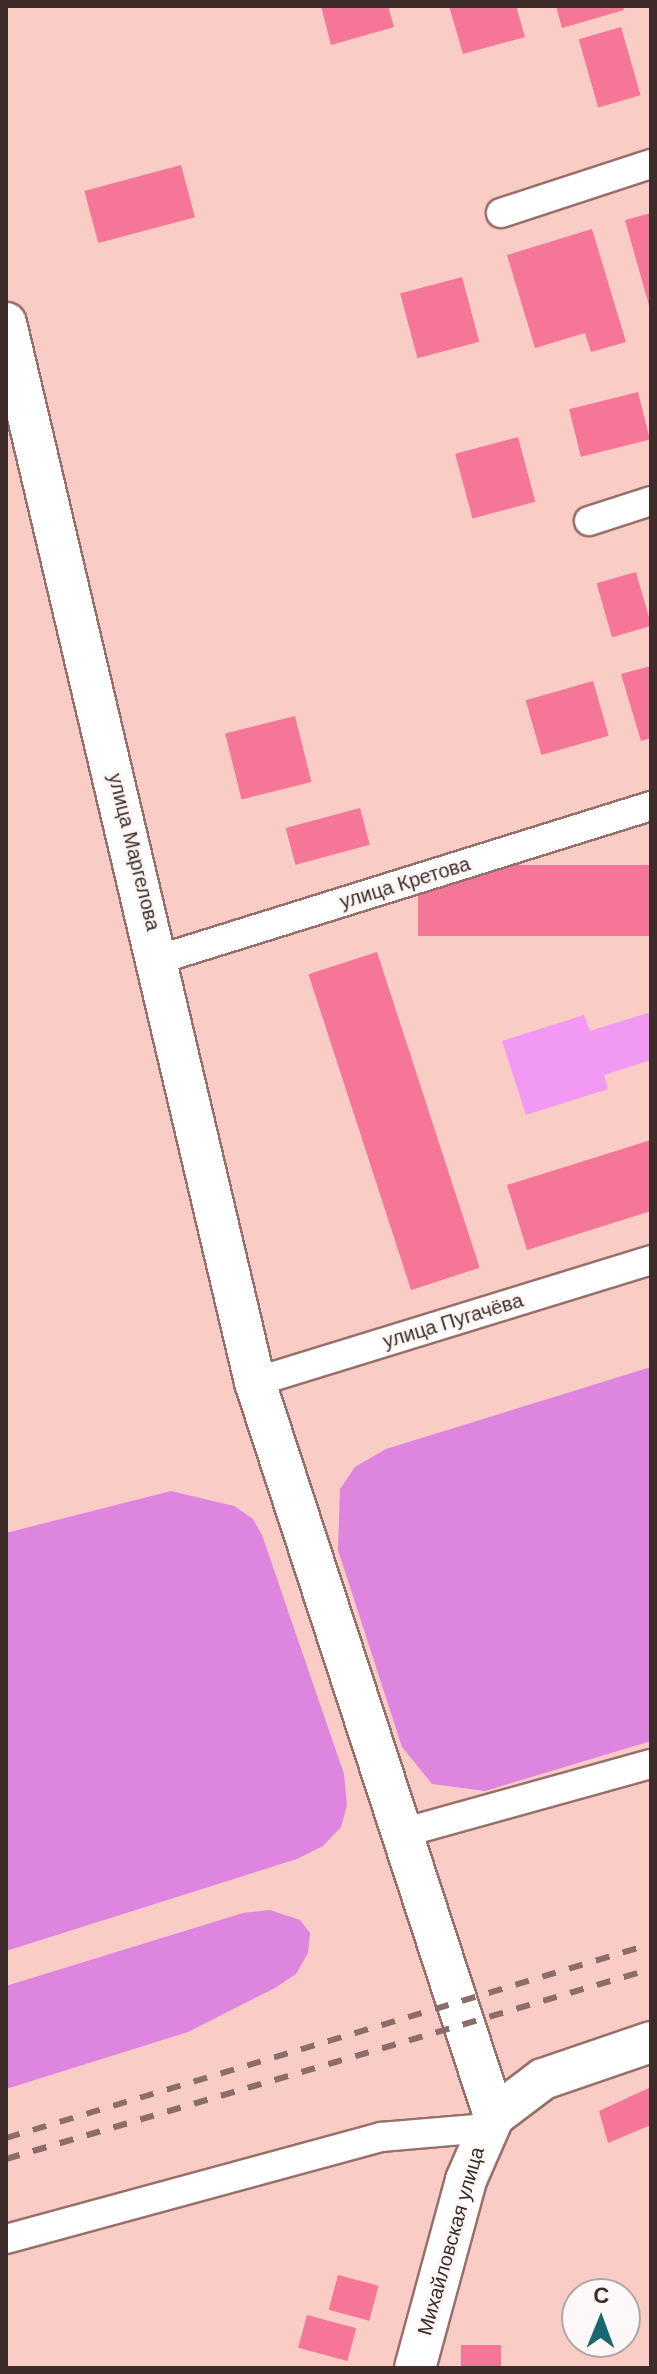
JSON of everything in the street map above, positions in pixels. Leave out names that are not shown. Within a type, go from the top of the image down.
[{"type":"street","points":[[501,213],[651,164]]},
{"type":"street","name":"улица Маргелова","points":[[6,323],[160,959],[255,1382],[402,1833],[490,2122]]},
{"type":"street","points":[[589,521],[651,501]]},
{"type":"street","name":"улица Кретова","points":[[160,959],[651,806]]},
{"type":"street","name":"улица Пугачёва","points":[[255,1382],[651,1260]]},
{"type":"street","points":[[402,1833],[651,1764]]},
{"type":"street","points":[[6,2239],[381,2137],[490,2122],[543,2079],[651,2042]]},
{"type":"street","name":"Михайловская улица","points":[[415,2368],[490,2122]]},
{"type":"shaded area","points":[[651,1012],[651,1060],[604,1075],[608,1089],[526,1115],[502,1041],[584,1015],[590,1031]]},
{"type":"shaded area","points":[[651,1367],[651,1741],[485,1791],[432,1784],[402,1747],[338,1550],[340,1489],[355,1467],[386,1449]]},
{"type":"shaded area","points":[[171,1491],[234,1506],[253,1519],[262,1535],[344,1774],[347,1805],[341,1827],[323,1846],[297,1859],[6,1951],[6,1533]]},
{"type":"shaded area","points":[[270,1910],[300,1920],[310,1933],[308,1953],[296,1974],[188,2032],[6,2089],[6,1986],[243,1913]]},
{"type":"building","points":[[321,6],[388,6],[394,27],[331,45]]},
{"type":"building","points":[[449,6],[516,6],[525,37],[463,54]]},
{"type":"building","points":[[556,6],[623,6],[624,10],[562,28]]},
{"type":"building","points":[[621,27],[641,95],[598,107],[579,39]]},
{"type":"building","points":[[181,165],[195,217],[98,243],[84,191]]},
{"type":"building","points":[[651,213],[651,309],[650,309],[625,220]]},
{"type":"building","points":[[592,229],[626,342],[591,352],[585,333],[535,348],[507,255]]},
{"type":"building","points":[[462,277],[479,342],[418,358],[400,294]]},
{"type":"building","points":[[638,392],[650,440],[581,457],[569,409]]},
{"type":"building","points":[[518,437],[535,502],[473,519],[455,454]]},
{"type":"building","points":[[636,572],[651,626],[612,637],[597,583]]},
{"type":"building","points":[[651,666],[651,738],[641,741],[621,674]]},
{"type":"building","points":[[593,681],[609,736],[541,755],[526,700]]},
{"type":"building","points":[[295,716],[311,782],[242,799],[225,733]]},
{"type":"building","points":[[360,808],[370,845],[295,865],[286,828]]},
{"type":"building","points":[[418,865],[651,865],[651,936],[418,936]]},
{"type":"building","points":[[377,952],[480,1268],[411,1290],[309,974]]},
{"type":"building","points":[[651,1140],[651,1211],[527,1250],[507,1185]]},
{"type":"building","points":[[651,2087],[651,2125],[608,2143],[599,2111]]},
{"type":"building","points":[[338,2275],[379,2286],[369,2321],[329,2310]]},
{"type":"building","points":[[307,2315],[356,2328],[347,2361],[298,2348]]},
{"type":"building","points":[[461,2345],[501,2345],[501,2368],[461,2368]]},
{"type":"railway","points":[[6,2138],[651,1944]]},
{"type":"railway","points":[[6,2159],[651,1969]]}]
